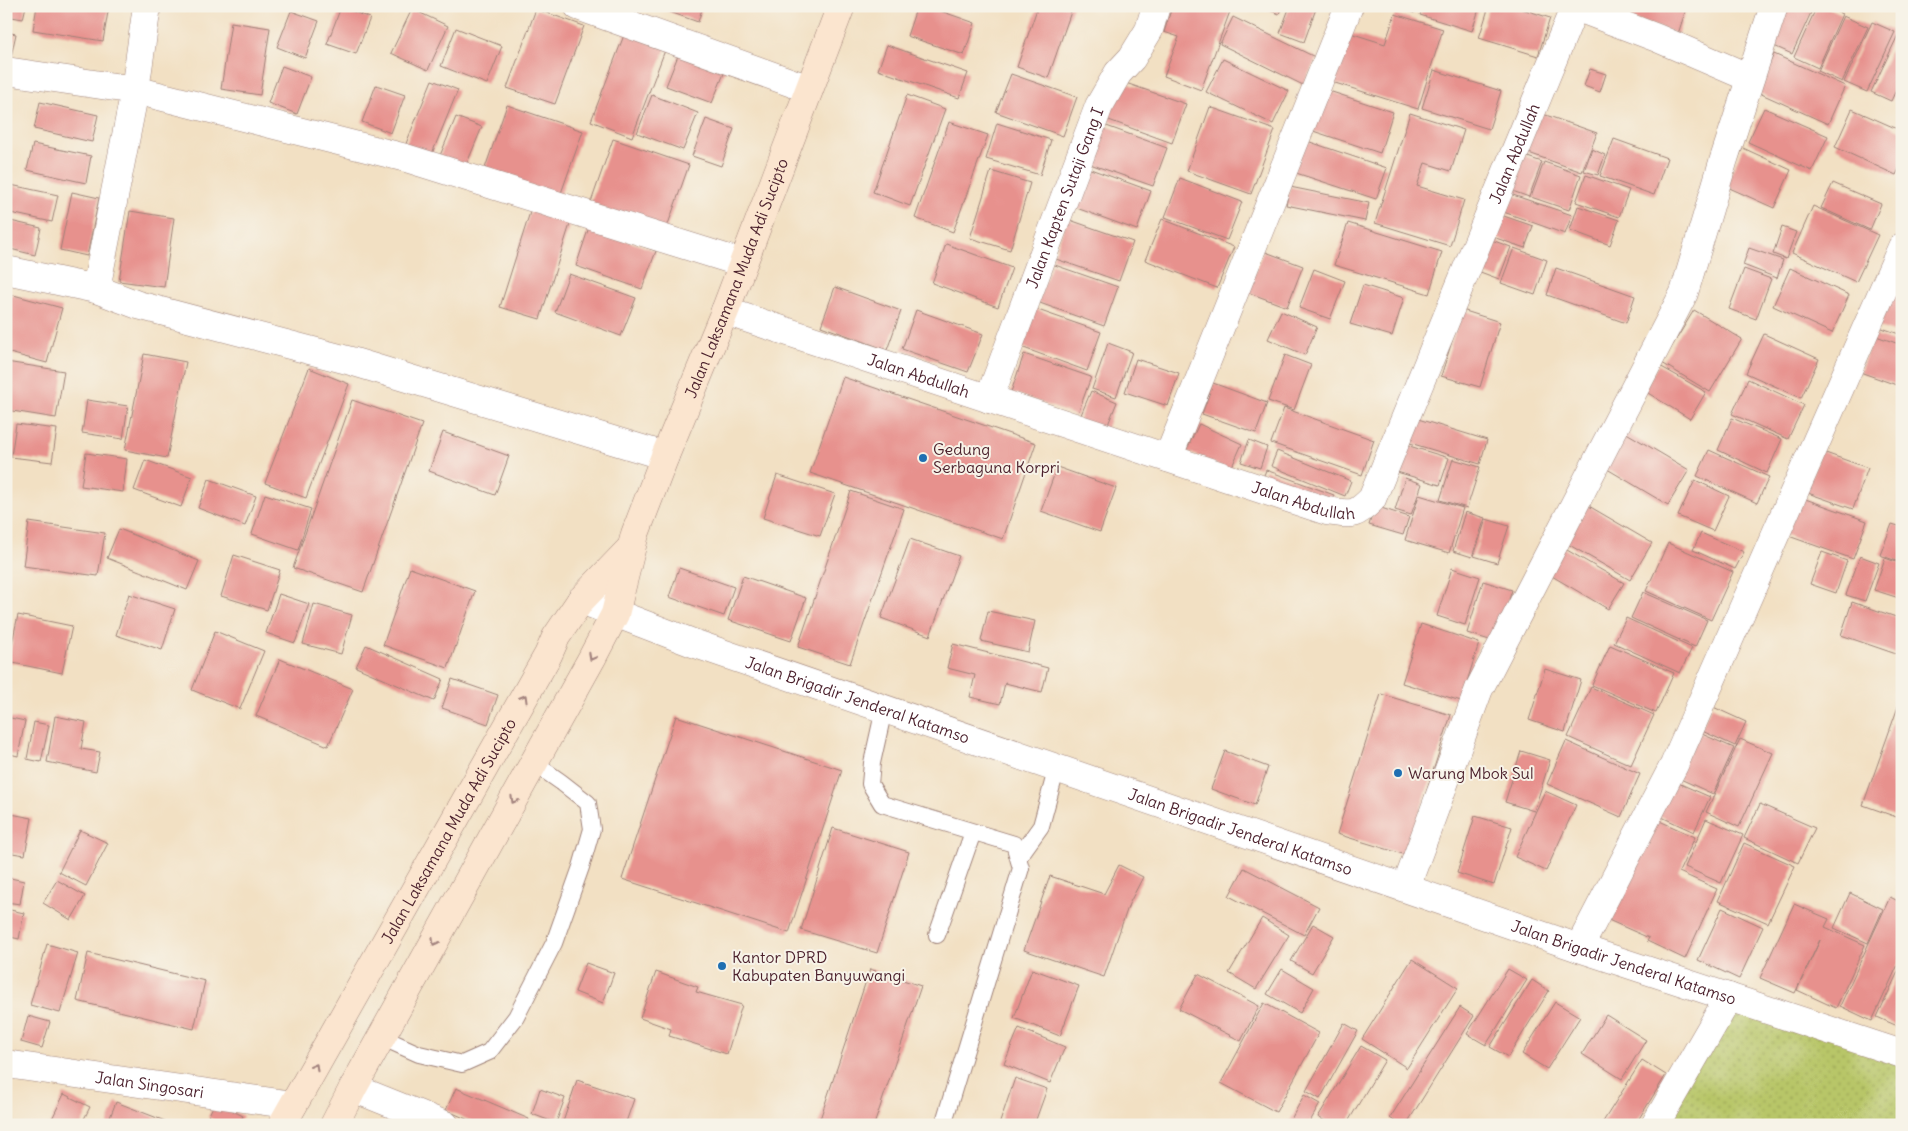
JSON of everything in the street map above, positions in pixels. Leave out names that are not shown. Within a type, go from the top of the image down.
[{"type":"main road","name":"Jalan Laksamana Muda Adi Sucipto","points":[[334,1125],[615,614],[630,549],[665,456],[725,311],[841,6]]},
{"type":"main road","name":"Jalan Laksamana Muda Adi Sucipto","points":[[288,1115],[548,656],[556,637],[581,600],[630,549]]},
{"type":"street","points":[[96,289],[148,6]]},
{"type":"street","points":[[578,6],[809,89]]},
{"type":"street","name":"Jalan Kapten Sutaji Gang I","points":[[989,399],[1099,106],[1114,80],[1132,58],[1149,30],[1156,6]]},
{"type":"street","points":[[1168,458],[1349,6]]},
{"type":"street","points":[[1574,6],[1657,38],[1750,78]]},
{"type":"street","name":"Jalan Abdullah","points":[[725,311],[1327,511],[1347,514],[1359,512],[1372,499],[1574,6]]},
{"type":"street","points":[[1406,887],[1478,689],[1684,293],[1774,6]]},
{"type":"street","points":[[6,71],[134,90],[406,158],[742,263]]},
{"type":"street","points":[[1579,948],[1674,765],[1902,247]]},
{"type":"street","points":[[6,270],[96,289],[138,305],[351,361],[665,456]]},
{"type":"street","name":"Jalan Brigadir Jenderal Katamso","points":[[581,600],[693,643],[1579,948],[1902,1054]]},
{"type":"street","points":[[1655,1125],[1729,996]]},
{"type":"street","name":"Jalan Singosari","points":[[6,1064],[288,1115]]},
{"type":"street","points":[[353,1088],[445,1125]]},
{"type":"lane","points":[[884,708],[872,763],[870,784],[882,804],[1014,844],[1021,868],[943,1125]]},
{"type":"lane","points":[[381,1037],[419,1054],[462,1064],[489,1052],[516,1017],[554,943],[581,867],[592,828],[588,803],[534,763]]},
{"type":"lane","points":[[1018,858],[1040,826],[1057,767]]},
{"type":"lane","points":[[937,935],[973,832]]},
{"type":"green space","points":[[1739,1000],[1902,1051],[1902,1125],[1654,1125]]},
{"type":"building","points":[[6,6],[26,6],[23,19],[6,16]]},
{"type":"building","points":[[37,6],[109,6],[103,41],[33,30]]},
{"type":"building","points":[[653,6],[703,6],[698,22]]},
{"type":"building","points":[[917,6],[926,6],[975,23],[964,55],[907,36]]},
{"type":"building","points":[[1038,6],[1073,6],[1048,78],[1017,67]]},
{"type":"building","points":[[1160,6],[1232,6],[1201,90],[1164,76],[1179,37],[1164,32],[1171,10]]},
{"type":"building","points":[[1261,6],[1282,6],[1279,14]]},
{"type":"building","points":[[1290,6],[1317,6],[1304,42],[1280,33]]},
{"type":"building","points":[[1395,6],[1416,6],[1414,13]]},
{"type":"building","points":[[1423,6],[1480,6],[1472,31],[1420,15]]},
{"type":"building","points":[[1489,6],[1513,6],[1550,18],[1538,56],[1479,38]]},
{"type":"building","points":[[1591,6],[1687,6],[1678,34]]},
{"type":"building","points":[[1781,6],[1814,6],[1792,54],[1765,42]]},
{"type":"building","points":[[1817,6],[1825,6],[1842,14],[1818,68],[1794,57]]},
{"type":"building","points":[[341,7],[370,18],[356,54],[327,44]]},
{"type":"building","points":[[412,9],[448,26],[428,70],[391,53]]},
{"type":"building","points":[[536,9],[584,26],[555,104],[507,88]]},
{"type":"building","points":[[291,11],[319,21],[305,58],[277,47]]},
{"type":"building","points":[[1395,14],[1443,29],[1418,109],[1332,82],[1347,32],[1385,44]]},
{"type":"building","points":[[1843,16],[1868,27],[1842,82],[1818,71]]},
{"type":"building","points":[[1233,17],[1317,58],[1303,85],[1220,44]]},
{"type":"building","points":[[231,22],[270,28],[260,95],[221,89]]},
{"type":"building","points":[[1872,22],[1895,32],[1867,92],[1844,82]]},
{"type":"building","points":[[456,28],[502,46],[487,84],[441,66]]},
{"type":"building","points":[[626,30],[667,45],[632,137],[591,121]]},
{"type":"building","points":[[6,32],[16,34],[10,61],[6,60]]},
{"type":"building","points":[[1898,35],[1902,36],[1902,77],[1891,101],[1871,92]]},
{"type":"building","points":[[887,45],[968,73],[959,98],[878,70]]},
{"type":"building","points":[[681,48],[727,66],[712,103],[666,86]]},
{"type":"building","points":[[1774,54],[1845,86],[1828,124],[1757,92]]},
{"type":"building","points":[[1223,59],[1289,91],[1273,124],[1206,92]]},
{"type":"building","points":[[282,66],[311,77],[297,114],[268,103]]},
{"type":"building","points":[[1590,69],[1606,74],[1600,92],[1584,86]]},
{"type":"building","points":[[1434,70],[1501,91],[1489,129],[1422,108]]},
{"type":"building","points":[[1011,74],[1077,97],[1063,136],[996,112]]},
{"type":"building","points":[[432,80],[458,90],[431,156],[405,146]]},
{"type":"building","points":[[1120,81],[1186,104],[1172,143],[1106,119]]},
{"type":"building","points":[[376,85],[405,95],[391,133],[362,122]]},
{"type":"building","points":[[1902,85],[1902,100],[1896,97]]},
{"type":"building","points":[[1326,90],[1393,112],[1380,153],[1313,131]]},
{"type":"building","points":[[652,95],[698,113],[683,150],[637,133]]},
{"type":"building","points":[[907,95],[945,109],[910,206],[873,192]]},
{"type":"building","points":[[40,102],[98,115],[92,142],[34,129]]},
{"type":"building","points":[[507,105],[583,131],[560,196],[484,171]]},
{"type":"building","points":[[1210,107],[1275,130],[1251,194],[1187,171]]},
{"type":"building","points":[[1764,108],[1828,136],[1812,171],[1748,142]]},
{"type":"building","points":[[1852,109],[1902,131],[1902,163],[1896,175],[1835,147]]},
{"type":"building","points":[[1410,113],[1464,130],[1451,171],[1425,163],[1417,186],[1464,200],[1450,246],[1375,223]]},
{"type":"building","points":[[1540,113],[1597,133],[1582,172],[1526,152]]},
{"type":"building","points":[[456,117],[482,127],[465,168],[439,158]]},
{"type":"building","points":[[706,119],[734,129],[721,166],[692,156]]},
{"type":"building","points":[[949,122],[988,135],[953,232],[915,218]]},
{"type":"building","points":[[997,123],[1051,140],[1040,175],[986,159]]},
{"type":"building","points":[[1101,124],[1167,148],[1153,186],[1087,163]]},
{"type":"building","points":[[613,139],[689,165],[666,230],[590,205]]},
{"type":"building","points":[[1614,139],[1667,158],[1654,195],[1600,176]]},
{"type":"building","points":[[1304,140],[1387,168],[1376,199],[1293,172]]},
{"type":"building","points":[[33,144],[91,156],[86,183],[27,170]]},
{"type":"building","points":[[1743,148],[1791,170],[1774,208],[1725,186]]},
{"type":"building","points":[[1592,149],[1605,155],[1598,175],[1584,171]]},
{"type":"building","points":[[1519,154],[1542,162],[1529,197],[1507,189]]},
{"type":"building","points":[[1544,162],[1581,175],[1569,210],[1531,197]]},
{"type":"building","points":[[1085,167],[1151,191],[1137,230],[1071,206]]},
{"type":"building","points":[[991,171],[1030,183],[1010,250],[970,238]]},
{"type":"building","points":[[1586,175],[1629,190],[1619,217],[1576,202]]},
{"type":"building","points":[[1180,178],[1242,202],[1227,240],[1165,217]]},
{"type":"building","points":[[1833,183],[1881,204],[1870,230],[1821,208]]},
{"type":"building","points":[[6,184],[58,195],[52,222],[6,212]]},
{"type":"building","points":[[1290,187],[1369,203],[1365,221],[1286,205]]},
{"type":"building","points":[[72,192],[99,198],[87,256],[60,250]]},
{"type":"building","points":[[1504,192],[1572,215],[1565,234],[1498,210]]},
{"type":"building","points":[[1578,206],[1619,220],[1610,245],[1570,230]]},
{"type":"building","points":[[1813,206],[1878,235],[1856,282],[1792,253]]},
{"type":"building","points":[[531,209],[571,221],[540,319],[500,307]]},
{"type":"building","points":[[130,211],[174,218],[164,287],[119,281]]},
{"type":"building","points":[[1495,213],[1533,226],[1525,248],[1487,235]]},
{"type":"building","points":[[1067,219],[1133,242],[1119,281],[1053,258]]},
{"type":"building","points":[[1162,219],[1234,247],[1217,288],[1145,260]]},
{"type":"building","points":[[6,220],[41,228],[35,255],[6,248]]},
{"type":"building","points":[[1348,223],[1442,252],[1429,294],[1334,265]]},
{"type":"building","points":[[589,227],[656,251],[642,289],[576,266]]},
{"type":"building","points":[[1782,227],[1796,232],[1786,259],[1773,254]]},
{"type":"building","points":[[1486,238],[1511,247],[1499,279],[1475,270]]},
{"type":"building","points":[[946,244],[1012,268],[998,307],[932,283]]},
{"type":"building","points":[[1514,248],[1547,260],[1535,295],[1501,283]]},
{"type":"building","points":[[1749,248],[1783,260],[1777,278],[1743,265]]},
{"type":"building","points":[[1263,251],[1303,266],[1287,307],[1247,292]]},
{"type":"building","points":[[1052,264],[1118,287],[1104,326],[1037,302]]},
{"type":"building","points":[[1556,268],[1635,296],[1626,323],[1547,295]]},
{"type":"building","points":[[1790,268],[1849,295],[1832,333],[1773,306]]},
{"type":"building","points":[[1314,269],[1345,281],[1330,319],[1299,308]]},
{"type":"building","points":[[1744,269],[1771,279],[1756,319],[1729,309]]},
{"type":"building","points":[[569,274],[636,298],[621,336],[555,312]]},
{"type":"building","points":[[1895,284],[1902,286],[1902,335],[1879,327]]},
{"type":"building","points":[[1363,285],[1404,298],[1392,336],[1350,324]]},
{"type":"building","points":[[835,287],[901,311],[887,350],[821,326]]},
{"type":"building","points":[[6,293],[62,308],[47,363],[6,352]]},
{"type":"building","points":[[1035,309],[1101,332],[1087,371],[1021,347]]},
{"type":"building","points":[[916,310],[983,334],[968,372],[902,349]]},
{"type":"building","points":[[1462,310],[1500,322],[1480,387],[1441,376]]},
{"type":"building","points":[[1694,310],[1742,339],[1710,392],[1662,363]]},
{"type":"building","points":[[1281,311],[1317,327],[1305,355],[1268,339]]},
{"type":"building","points":[[1764,334],[1819,359],[1801,398],[1746,373]]},
{"type":"building","points":[[1873,335],[1902,345],[1902,387],[1860,372]]},
{"type":"building","points":[[1108,343],[1132,352],[1116,397],[1092,389]]},
{"type":"building","points":[[144,354],[186,362],[167,458],[125,450]]},
{"type":"building","points":[[1024,354],[1091,377],[1077,416],[1011,392]]},
{"type":"building","points":[[1285,355],[1311,365],[1294,410],[1268,401]]},
{"type":"building","points":[[1136,359],[1179,373],[1168,406],[1125,392]]},
{"type":"building","points":[[6,362],[64,371],[56,418],[6,410]]},
{"type":"building","points":[[1658,365],[1706,392],[1690,419],[1643,390]]},
{"type":"building","points":[[309,368],[349,384],[306,498],[265,483]]},
{"type":"building","name":"Gedung Serbaguna Korpri","points":[[843,377],[1036,443],[1003,539],[810,473]]},
{"type":"building","points":[[1748,379],[1804,405],[1788,439],[1732,414]]},
{"type":"building","points":[[1213,383],[1267,403],[1256,433],[1202,414]]},
{"type":"building","points":[[1091,391],[1117,402],[1105,432],[1078,422]]},
{"type":"building","points":[[87,400],[128,406],[123,439],[82,433]]},
{"type":"building","points":[[352,400],[422,424],[363,592],[293,568]]},
{"type":"building","points":[[1284,408],[1374,440],[1362,475],[1271,443]]},
{"type":"building","points":[[1732,418],[1782,439],[1767,473],[1718,450]]},
{"type":"building","points":[[1418,419],[1487,440],[1480,464],[1410,443]]},
{"type":"building","points":[[16,424],[57,429],[52,462],[11,457]]},
{"type":"building","points":[[1199,424],[1242,444],[1230,471],[1186,451]]},
{"type":"building","points":[[1618,428],[1689,470],[1668,505],[1597,463]]},
{"type":"building","points":[[443,432],[509,456],[495,495],[429,471]]},
{"type":"building","points":[[1249,440],[1267,447],[1260,468],[1241,462]]},
{"type":"building","points":[[1406,445],[1449,458],[1440,485],[1397,472]]},
{"type":"building","points":[[1709,450],[1769,477],[1757,503],[1697,476]]},
{"type":"building","points":[[1277,451],[1351,481],[1345,496],[1271,466]]},
{"type":"building","points":[[1820,451],[1868,468],[1853,509],[1805,492]]},
{"type":"building","points":[[86,453],[127,459],[123,492],[81,486]]},
{"type":"building","points":[[1453,459],[1480,467],[1467,508],[1440,500]]},
{"type":"building","points":[[145,460],[192,477],[181,507],[134,490]]},
{"type":"building","points":[[1057,467],[1116,488],[1100,532],[1041,511]]},
{"type":"building","points":[[1266,470],[1334,495],[1329,507],[1261,483]]},
{"type":"building","points":[[777,475],[835,494],[820,536],[763,518]]},
{"type":"building","points":[[1405,478],[1422,484],[1411,515],[1395,510]]},
{"type":"building","points":[[209,479],[256,496],[245,526],[198,508]]},
{"type":"building","points":[[1695,480],[1729,496],[1713,531],[1678,516]]},
{"type":"building","points":[[851,491],[904,509],[850,664],[798,647]]},
{"type":"building","points":[[265,494],[311,509],[298,550],[252,534]]},
{"type":"building","points":[[1419,495],[1463,508],[1449,553],[1405,540]]},
{"type":"building","points":[[1797,496],[1867,521],[1853,559],[1783,534]]},
{"type":"building","points":[[1582,502],[1652,543],[1630,580],[1559,539]]},
{"type":"building","points":[[1375,506],[1409,517],[1403,535],[1369,525]]},
{"type":"building","points":[[1465,512],[1485,518],[1472,557],[1453,551]]},
{"type":"building","points":[[1486,519],[1509,526],[1497,563],[1474,556]]},
{"type":"building","points":[[29,522],[105,533],[98,576],[23,566]]},
{"type":"building","points":[[1892,524],[1902,527],[1902,563],[1880,555]]},
{"type":"building","points":[[119,529],[199,561],[187,590],[107,558]]},
{"type":"building","points":[[1701,533],[1744,552],[1735,569],[1693,550]]},
{"type":"building","points":[[910,539],[959,556],[930,636],[881,618]]},
{"type":"building","points":[[1668,543],[1733,572],[1711,620],[1646,591]]},
{"type":"building","points":[[1560,546],[1624,583],[1608,609],[1545,572]]},
{"type":"building","points":[[1822,552],[1847,561],[1836,593],[1810,584]]},
{"type":"building","points":[[234,555],[280,570],[267,610],[221,596]]},
{"type":"building","points":[[1860,556],[1879,563],[1865,601],[1846,595]]},
{"type":"building","points":[[1885,558],[1902,564],[1902,599],[1874,590]]},
{"type":"building","points":[[410,568],[475,591],[448,668],[383,645]]},
{"type":"building","points":[[679,568],[734,587],[724,616],[669,597]]},
{"type":"building","points":[[1452,568],[1480,577],[1465,625],[1437,616]]},
{"type":"building","points":[[743,576],[806,598],[791,641],[728,620]]},
{"type":"building","points":[[1483,581],[1512,590],[1496,642],[1467,633]]},
{"type":"building","points":[[1643,592],[1707,620],[1695,647],[1631,618]]},
{"type":"building","points":[[129,594],[175,609],[162,650],[116,635]]},
{"type":"building","points":[[279,594],[309,604],[295,643],[266,633]]},
{"type":"building","points":[[1852,602],[1902,619],[1902,656],[1841,635]]},
{"type":"building","points":[[314,604],[352,615],[341,654],[303,644]]},
{"type":"building","points":[[988,611],[1035,621],[1028,652],[981,641]]},
{"type":"building","points":[[18,615],[72,626],[62,673],[8,662]]},
{"type":"building","points":[[1626,618],[1692,648],[1680,673],[1614,643]]},
{"type":"building","points":[[1421,624],[1479,643],[1461,701],[1402,683]]},
{"type":"building","points":[[215,631],[264,651],[240,709],[192,690]]},
{"type":"building","points":[[953,644],[1048,668],[1042,692],[1005,683],[1000,704],[970,697],[975,675],[947,668]]},
{"type":"building","points":[[366,645],[443,679],[434,701],[356,667]]},
{"type":"building","points":[[1610,645],[1674,673],[1656,713],[1592,685]]},
{"type":"building","points":[[280,659],[353,689],[328,746],[256,716]]},
{"type":"building","points":[[1545,669],[1581,680],[1565,732],[1529,720]]},
{"type":"building","points":[[452,679],[498,695],[488,724],[442,708]]},
{"type":"building","points":[[1591,687],[1654,715],[1631,765],[1568,737]]},
{"type":"building","points":[[1381,694],[1451,715],[1406,855],[1337,834]]},
{"type":"building","points":[[1899,704],[1902,706],[1902,819],[1863,805]]},
{"type":"building","points":[[1711,706],[1746,722],[1735,746],[1700,730]]},
{"type":"building","points":[[55,716],[86,722],[81,749],[100,752],[96,772],[47,762]]},
{"type":"building","points":[[676,716],[842,770],[789,933],[622,879]]},
{"type":"building","points":[[6,717],[25,721],[18,756],[6,753]]},
{"type":"building","points":[[34,722],[49,725],[41,762],[27,759]]},
{"type":"building","points":[[1695,731],[1734,748],[1713,794],[1674,776]]},
{"type":"building","points":[[1740,739],[1773,753],[1739,827],[1706,812]]},
{"type":"building","points":[[1566,741],[1640,774],[1621,817],[1547,784]]},
{"type":"building","points":[[1225,751],[1268,767],[1255,805],[1211,789]]},
{"type":"building","points":[[1521,751],[1550,760],[1534,811],[1505,802]]},
{"type":"building","points":[[1669,779],[1710,797],[1694,832],[1653,813]]},
{"type":"building","points":[[1545,791],[1576,805],[1546,871],[1515,857]]},
{"type":"building","points":[[1760,804],[1815,828],[1798,863],[1744,838]]},
{"type":"building","points":[[6,813],[32,818],[25,855],[6,852]]},
{"type":"building","points":[[1475,816],[1512,827],[1494,885],[1457,873]]},
{"type":"building","points":[[1653,818],[1695,837],[1679,872],[1717,889],[1685,959],[1647,941],[1649,938],[1606,919]]},
{"type":"building","points":[[1706,819],[1743,835],[1721,883],[1685,867]]},
{"type":"building","points":[[833,828],[909,852],[877,953],[801,930]]},
{"type":"building","points":[[80,830],[108,843],[86,886],[59,872]]},
{"type":"building","points":[[1744,843],[1795,866],[1768,923],[1718,901]]},
{"type":"building","points":[[1119,865],[1143,877],[1129,904],[1104,977],[1024,950],[1050,876],[1104,894]]},
{"type":"building","points":[[1244,868],[1319,907],[1304,935],[1229,896]]},
{"type":"building","points":[[6,877],[24,881],[20,904],[6,902]]},
{"type":"building","points":[[57,880],[85,896],[71,920],[43,903]]},
{"type":"building","points":[[1850,893],[1883,909],[1868,943],[1834,928]]},
{"type":"building","points":[[1890,897],[1902,903],[1902,956],[1872,1021],[1840,1006]]},
{"type":"building","points":[[1794,904],[1829,919],[1825,927],[1865,945],[1836,1008],[1797,990],[1820,940],[1795,993],[1760,978]]},
{"type":"building","points":[[1722,908],[1763,927],[1739,979],[1698,960]]},
{"type":"building","points":[[6,909],[24,913],[19,939],[6,936]]},
{"type":"building","points":[[1262,918],[1289,935],[1256,989],[1229,973]]},
{"type":"building","points":[[1313,924],[1334,936],[1312,973],[1291,961]]},
{"type":"building","points":[[47,944],[78,953],[60,1013],[30,1005]]},
{"type":"building","points":[[88,953],[205,981],[194,1029],[77,1001]]},
{"type":"building","points":[[1412,959],[1458,988],[1407,1068],[1362,1039]]},
{"type":"building","points":[[586,963],[614,973],[603,1003],[575,992]]},
{"type":"building","points":[[1902,963],[1902,1028],[1877,1017]]},
{"type":"building","points":[[870,969],[921,986],[874,1125],[818,1125]]},
{"type":"building","points":[[1032,969],[1079,986],[1060,1036],[1014,1018]]},
{"type":"building","points":[[1282,969],[1314,988],[1300,1013],[1267,994]]},
{"type":"building","points":[[1508,969],[1527,980],[1486,1045],[1467,1034]]},
{"type":"building","points":[[656,972],[698,987],[696,992],[742,1005],[727,1054],[669,1036],[671,1029],[640,1018]]},
{"type":"building","points":[[1198,974],[1259,1006],[1241,1041],[1179,1009]]},
{"type":"building","points":[[1532,980],[1549,991],[1508,1057],[1490,1047]]},
{"type":"building","points":[[1555,1002],[1580,1017],[1547,1069],[1522,1054]]},
{"type":"building","points":[[1264,1003],[1319,1033],[1276,1112],[1221,1083]]},
{"type":"building","points":[[1460,1007],[1474,1016],[1406,1125],[1400,1125],[1390,1118]]},
{"type":"building","points":[[1606,1015],[1646,1040],[1622,1079],[1582,1054]]},
{"type":"building","points":[[28,1016],[50,1022],[42,1048],[21,1042]]},
{"type":"building","points":[[1344,1023],[1358,1031],[1320,1099],[1306,1091]]},
{"type":"building","points":[[1019,1028],[1065,1047],[1050,1083],[1004,1064]]},
{"type":"building","points":[[1361,1046],[1385,1060],[1346,1125],[1332,1125],[1318,1117]]},
{"type":"building","points":[[1642,1060],[1666,1075],[1635,1125],[1601,1125]]},
{"type":"building","points":[[1015,1078],[1047,1089],[1034,1125],[999,1125]]},
{"type":"building","points":[[577,1080],[634,1099],[625,1125],[562,1125]]},
{"type":"building","points":[[456,1088],[529,1119],[527,1125],[480,1125],[446,1110]]},
{"type":"building","points":[[540,1089],[565,1098],[556,1123],[532,1114]]},
{"type":"building","points":[[64,1094],[90,1107],[81,1125],[49,1125]]},
{"type":"building","points":[[1304,1095],[1320,1104],[1308,1125],[1288,1125]]},
{"type":"building","points":[[116,1102],[165,1121],[164,1125],[107,1125]]},
{"type":"building","points":[[215,1102],[243,1116],[238,1125],[223,1125],[208,1117]]},
{"type":"place","name":"Gedung Serbaguna Korpri","points":[[923,458]]},
{"type":"place","name":"Warung Mbok Sul","points":[[1398,773]]},
{"type":"place","name":"Kantor DPRD Kabupaten Banyuwangi","points":[[722,966]]}]
